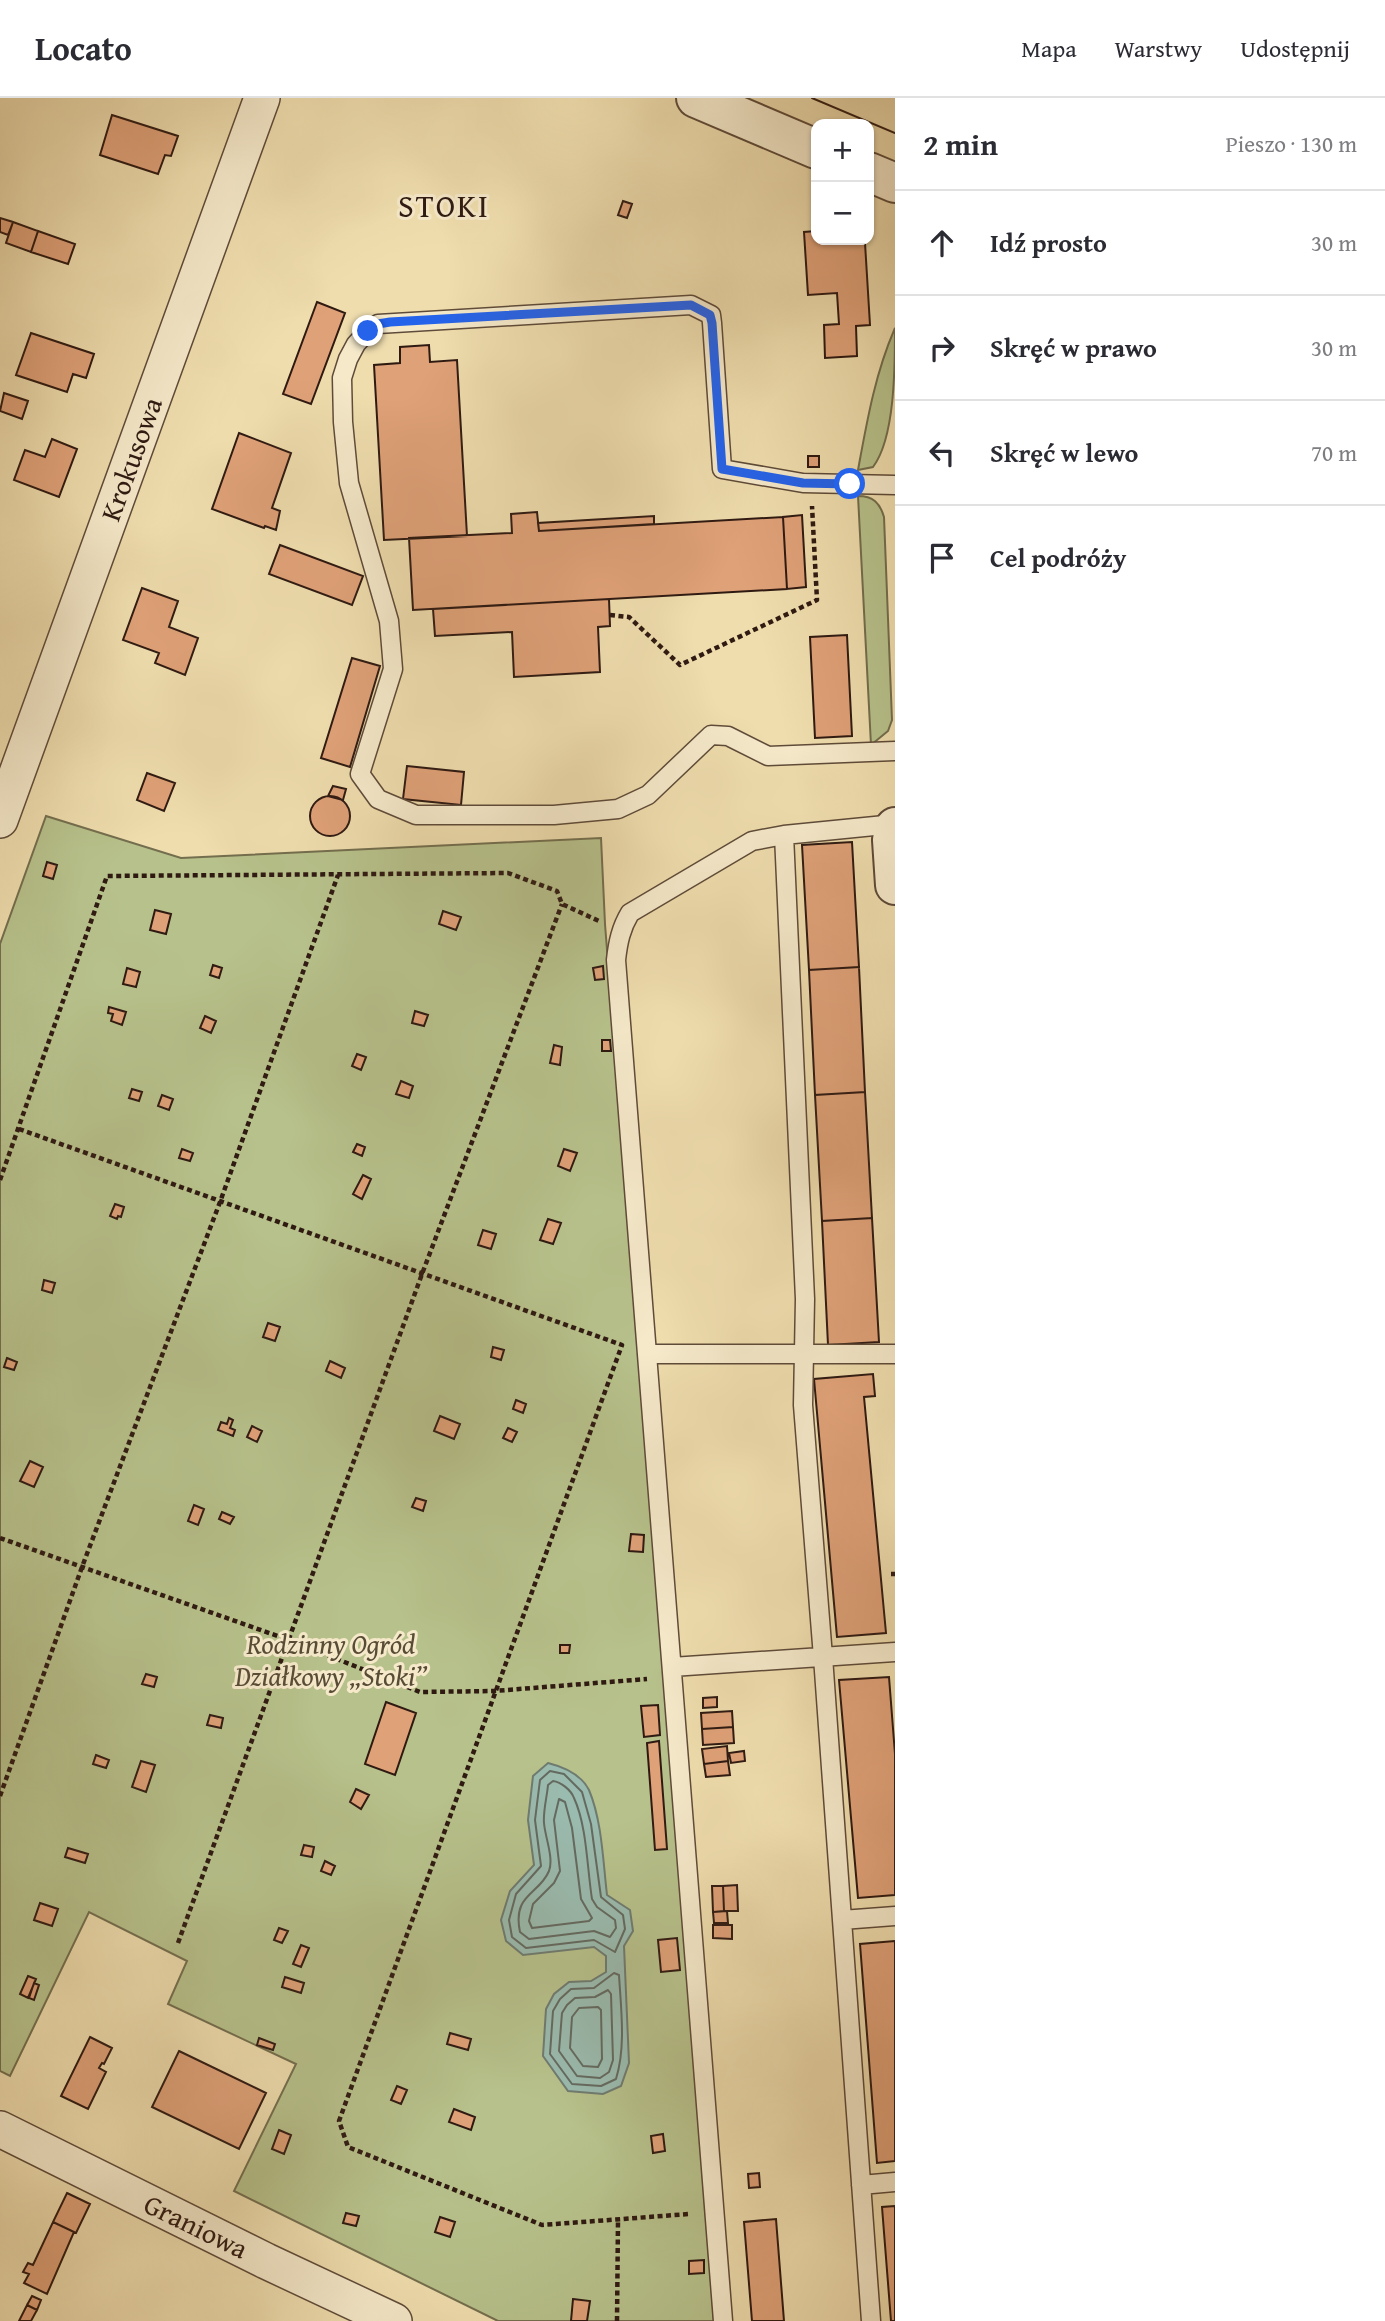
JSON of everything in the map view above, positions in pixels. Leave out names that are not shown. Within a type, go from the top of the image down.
[{"type":"street","name":"Krokusowa","points":[[0,820],[262,98]]},
{"type":"street","points":[[696,98],[811,147]]},
{"type":"street","points":[[874,174],[895,183]]},
{"type":"street","points":[[894,833],[895,885]]},
{"type":"street","name":"Graniowa","points":[[0,2129],[266,2261],[394,2321]]},
{"type":"lane","points":[[895,485],[810,483],[722,469],[712,323],[710,315],[691,305],[378,324],[356,344],[342,378],[342,418],[349,482],[389,621],[393,668],[360,774],[378,799],[416,815],[554,815],[618,809],[648,795],[711,735],[728,736],[768,756],[895,751]]},
{"type":"lane","points":[[723,2321],[616,960],[622,928],[630,913],[752,841],[784,835],[894,833]]},
{"type":"lane","points":[[784,835],[804,1285],[803,1405],[871,2321]]},
{"type":"lane","points":[[647,1354],[895,1354]]},
{"type":"lane","points":[[672,1672],[895,1652]]},
{"type":"lane","points":[[842,1920],[895,1916]]},
{"type":"lane","points":[[861,2185],[895,2182]]},
{"type":"path","points":[[610,615],[629,617],[680,665],[817,600],[810,483]]},
{"type":"path","points":[[0,1180],[107,876],[508,873],[557,891],[562,904],[422,1273],[178,1943]]},
{"type":"path","points":[[0,1796],[338,875]]},
{"type":"path","points":[[562,904],[622,928]]},
{"type":"path","points":[[19,1129],[622,1345],[339,2121],[348,2147],[542,2225],[715,2213]]},
{"type":"path","points":[[0,1538],[289,1640],[420,1692],[494,1691],[672,1672]]},
{"type":"path","points":[[617,2321],[618,2220]]},
{"type":"green space","points":[[895,328],[892,401],[886,439],[873,467],[858,470],[877,380]]},
{"type":"green space","points":[[858,496],[875,501],[884,517],[892,720],[888,731],[871,745]]},
{"type":"green space","name":"Rodzinny Ogród Działkowy „Stoki”","points":[[46,816],[181,858],[601,838],[605,924],[714,2321],[498,2321],[234,2191],[296,2064],[168,2004],[187,1961],[89,1912],[10,2076],[0,2071],[0,944]]},
{"type":"water","points":[[548,1763],[572,1772],[589,1790],[599,1828],[607,1895],[630,1910],[633,1931],[624,1946],[629,2063],[621,2086],[603,2094],[568,2091],[543,2056],[546,2009],[554,1994],[569,1982],[591,1981],[606,1972],[606,1956],[594,1947],[523,1955],[506,1941],[501,1920],[510,1891],[534,1865],[528,1820],[533,1776]]},
{"type":"building","points":[[112,115],[178,136],[171,156],[165,155],[158,174],[100,155]]},
{"type":"building","points":[[623,201],[632,204],[627,218],[618,215]]},
{"type":"building","points":[[0,218],[13,222],[8,235],[0,232]]},
{"type":"building","points":[[13,222],[38,231],[31,252],[6,243]]},
{"type":"building","points":[[38,231],[75,244],[68,264],[31,252]]},
{"type":"building","points":[[811,231],[811,245],[865,245],[870,325],[856,326],[857,356],[825,358],[824,325],[839,324],[837,293],[808,295],[804,232]]},
{"type":"building","points":[[317,302],[345,313],[311,404],[283,394]]},
{"type":"building","points":[[31,333],[94,354],[86,378],[73,374],[67,392],[16,375]]},
{"type":"building","points":[[429,345],[430,362],[457,360],[467,536],[384,540],[374,365],[400,363],[400,347]]},
{"type":"building","points":[[4,393],[28,401],[22,419],[0,411]]},
{"type":"building","points":[[239,433],[291,453],[272,508],[280,511],[276,530],[212,509]]},
{"type":"building","points":[[52,439],[77,449],[59,497],[14,480],[25,450],[45,457]]},
{"type":"building","points":[[808,456],[819,456],[819,467],[808,467]]},
{"type":"building","points":[[537,512],[539,531],[783,517],[787,589],[413,610],[409,538],[512,533],[511,514]]},
{"type":"building","points":[[802,515],[806,587],[787,589],[783,517]]},
{"type":"building","points":[[654,516],[654,524],[539,531],[538,523]]},
{"type":"building","points":[[280,545],[363,576],[352,605],[269,574]]},
{"type":"building","points":[[142,588],[178,601],[169,627],[198,638],[185,675],[155,663],[159,653],[123,640]]},
{"type":"building","points":[[609,599],[610,626],[598,627],[600,672],[514,677],[512,632],[435,636],[433,609]]},
{"type":"building","points":[[847,635],[852,736],[815,738],[810,637]]},
{"type":"building","points":[[352,658],[380,666],[350,767],[321,758]]},
{"type":"building","points":[[407,766],[464,772],[461,805],[403,799]]},
{"type":"building","points":[[147,773],[175,783],[164,811],[137,800]]},
{"type":"building","points":[[333,786],[346,789],[343,800],[328,796]]},
{"type":"building","points":[[330,796],[344,802],[350,816],[344,830],[330,836],[316,830],[310,816],[316,802]]},
{"type":"building","points":[[852,842],[859,967],[809,970],[802,845]]},
{"type":"building","points":[[47,862],[57,865],[53,879],[43,876]]},
{"type":"building","points":[[155,910],[171,914],[166,934],[150,930]]},
{"type":"building","points":[[443,911],[461,917],[456,930],[439,924]]},
{"type":"building","points":[[213,965],[222,968],[219,978],[210,975]]},
{"type":"building","points":[[603,966],[604,979],[595,980],[593,968]]},
{"type":"building","points":[[859,967],[865,1092],[815,1095],[809,970]]},
{"type":"building","points":[[127,968],[140,972],[136,987],[123,984]]},
{"type":"building","points":[[109,1007],[126,1012],[122,1025],[111,1021],[113,1014],[108,1013]]},
{"type":"building","points":[[415,1011],[428,1015],[424,1026],[412,1023]]},
{"type":"building","points":[[205,1016],[216,1021],[211,1033],[200,1028]]},
{"type":"building","points":[[602,1040],[610,1040],[611,1051],[602,1051]]},
{"type":"building","points":[[554,1045],[562,1047],[560,1065],[550,1063]]},
{"type":"building","points":[[357,1054],[366,1057],[361,1070],[352,1066]]},
{"type":"building","points":[[401,1081],[413,1086],[409,1098],[396,1094]]},
{"type":"building","points":[[132,1089],[142,1092],[139,1101],[129,1098]]},
{"type":"building","points":[[865,1092],[872,1218],[822,1221],[815,1095]]},
{"type":"building","points":[[162,1095],[173,1099],[169,1110],[158,1106]]},
{"type":"building","points":[[357,1144],[365,1147],[362,1156],[353,1152]]},
{"type":"building","points":[[182,1149],[193,1153],[190,1161],[179,1158]]},
{"type":"building","points":[[564,1149],[577,1153],[570,1171],[558,1166]]},
{"type":"building","points":[[363,1175],[371,1179],[362,1199],[353,1194]]},
{"type":"building","points":[[115,1204],[124,1207],[121,1217],[118,1216],[117,1219],[110,1216]]},
{"type":"building","points":[[872,1218],[879,1342],[828,1345],[822,1221]]},
{"type":"building","points":[[548,1219],[561,1223],[553,1244],[540,1240]]},
{"type":"building","points":[[483,1230],[496,1234],[491,1249],[478,1245]]},
{"type":"building","points":[[44,1280],[55,1283],[52,1293],[42,1290]]},
{"type":"building","points":[[268,1323],[280,1327],[275,1341],[263,1337]]},
{"type":"building","points":[[493,1347],[504,1350],[501,1360],[491,1357]]},
{"type":"building","points":[[7,1358],[17,1362],[14,1370],[4,1367]]},
{"type":"building","points":[[330,1361],[345,1368],[341,1378],[326,1371]]},
{"type":"building","points":[[873,1374],[875,1396],[864,1397],[886,1633],[837,1637],[814,1379]]},
{"type":"building","points":[[516,1400],[526,1404],[523,1413],[513,1409]]},
{"type":"building","points":[[440,1416],[460,1424],[454,1439],[434,1431]]},
{"type":"building","points":[[229,1418],[233,1420],[230,1428],[235,1430],[233,1436],[218,1430],[221,1422],[227,1424]]},
{"type":"building","points":[[252,1426],[262,1431],[257,1442],[247,1437]]},
{"type":"building","points":[[508,1428],[517,1432],[512,1442],[503,1438]]},
{"type":"building","points":[[30,1461],[43,1467],[34,1487],[20,1481]]},
{"type":"building","points":[[416,1498],[426,1501],[423,1511],[412,1507]]},
{"type":"building","points":[[194,1505],[204,1509],[198,1525],[188,1521]]},
{"type":"building","points":[[222,1512],[234,1517],[230,1524],[219,1519]]},
{"type":"building","points":[[631,1534],[644,1535],[643,1552],[629,1551]]},
{"type":"building","points":[[560,1645],[570,1645],[569,1653],[560,1653]]},
{"type":"building","points":[[146,1674],[157,1677],[154,1687],[142,1684]]},
{"type":"building","points":[[889,1677],[895,1754],[895,1895],[858,1898],[839,1680]]},
{"type":"building","points":[[717,1697],[717,1707],[703,1708],[703,1698]]},
{"type":"building","points":[[386,1702],[416,1713],[395,1775],[365,1764]]},
{"type":"building","points":[[658,1705],[660,1735],[644,1737],[641,1706]]},
{"type":"building","points":[[732,1711],[733,1727],[702,1729],[701,1713]]},
{"type":"building","points":[[210,1715],[223,1718],[221,1728],[207,1725]]},
{"type":"building","points":[[733,1727],[734,1743],[703,1745],[702,1729]]},
{"type":"building","points":[[659,1741],[667,1849],[655,1850],[647,1743]]},
{"type":"building","points":[[727,1746],[728,1761],[704,1764],[702,1749]]},
{"type":"building","points":[[744,1751],[745,1761],[731,1763],[729,1753]]},
{"type":"building","points":[[96,1755],[109,1760],[106,1768],[93,1764]]},
{"type":"building","points":[[141,1761],[155,1765],[146,1792],[132,1787]]},
{"type":"building","points":[[728,1761],[730,1775],[706,1777],[704,1764]]},
{"type":"building","points":[[356,1789],[369,1795],[361,1809],[350,1802]]},
{"type":"building","points":[[304,1845],[314,1847],[312,1857],[301,1855]]},
{"type":"building","points":[[68,1848],[88,1854],[85,1863],[65,1857]]},
{"type":"building","points":[[325,1861],[335,1866],[331,1875],[321,1871]]},
{"type":"building","points":[[737,1885],[738,1911],[724,1911],[723,1886]]},
{"type":"building","points":[[712,1886],[723,1886],[724,1911],[713,1912]]},
{"type":"building","points":[[40,1903],[58,1909],[52,1926],[34,1920]]},
{"type":"building","points":[[727,1911],[728,1923],[714,1923],[713,1912]]},
{"type":"building","points":[[713,1925],[732,1925],[732,1939],[713,1938]]},
{"type":"building","points":[[279,1928],[288,1931],[282,1943],[274,1940]]},
{"type":"building","points":[[677,1938],[680,1970],[661,1972],[658,1940]]},
{"type":"building","points":[[895,1941],[895,2161],[877,2163],[860,1944]]},
{"type":"building","points":[[301,1945],[309,1948],[301,1967],[293,1964]]},
{"type":"building","points":[[28,1976],[36,1979],[28,1998],[20,1994]]},
{"type":"building","points":[[285,1977],[304,1983],[301,1993],[282,1987]]},
{"type":"building","points":[[34,1983],[39,1985],[34,2000],[29,1998]]},
{"type":"building","points":[[450,2033],[471,2039],[468,2050],[447,2044]]},
{"type":"building","points":[[90,2037],[112,2048],[99,2068],[106,2072],[88,2109],[61,2096]]},
{"type":"building","points":[[259,2038],[275,2044],[273,2050],[257,2045]]},
{"type":"building","points":[[179,2051],[266,2093],[239,2149],[152,2107]]},
{"type":"building","points":[[397,2086],[407,2090],[401,2104],[391,2100]]},
{"type":"building","points":[[454,2109],[475,2117],[471,2130],[449,2122]]},
{"type":"building","points":[[279,2130],[291,2135],[284,2154],[272,2149]]},
{"type":"building","points":[[663,2134],[665,2151],[653,2153],[651,2136]]},
{"type":"building","points":[[759,2173],[760,2187],[749,2188],[748,2174]]},
{"type":"building","points":[[67,2193],[90,2204],[76,2233],[53,2222]]},
{"type":"building","points":[[895,2206],[895,2321],[891,2321],[882,2207]]},
{"type":"building","points":[[346,2213],[359,2216],[356,2226],[343,2223]]},
{"type":"building","points":[[440,2217],[455,2222],[450,2237],[435,2232]]},
{"type":"building","points":[[776,2219],[784,2321],[752,2321],[744,2222]]},
{"type":"building","points":[[53,2222],[74,2232],[47,2294],[24,2283],[29,2274],[23,2272],[28,2263],[33,2265]]},
{"type":"building","points":[[704,2260],[704,2273],[689,2274],[689,2261]]},
{"type":"building","points":[[32,2296],[41,2300],[37,2310],[27,2305]]},
{"type":"building","points":[[573,2299],[590,2301],[587,2321],[571,2321]]},
{"type":"building","points":[[27,2305],[37,2310],[31,2321],[19,2321]]},
{"type":"tram line","points":[[812,98],[895,133]]},
{"type":"district","name":"STOKI","points":[[444,206]]},
{"type":"route","points":[[368,331],[378,324],[390,322],[691,305],[710,315],[712,323],[722,469],[803,483],[850,484]]}]
